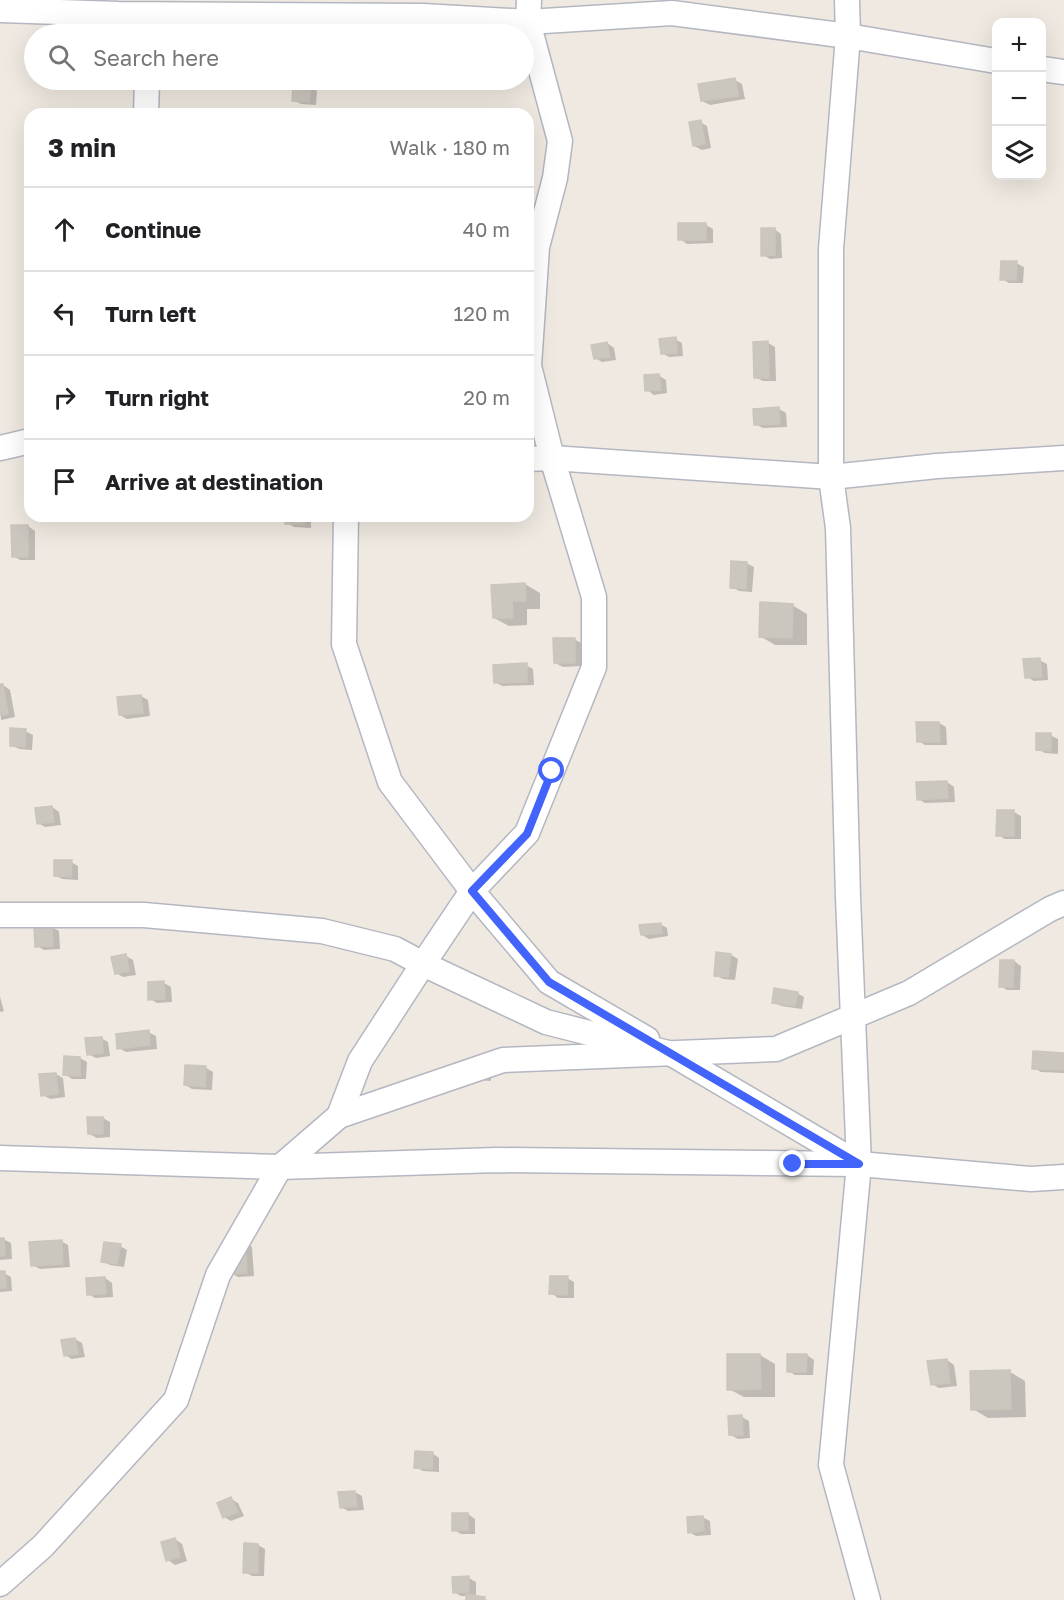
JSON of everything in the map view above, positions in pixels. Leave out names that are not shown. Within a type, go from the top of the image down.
[{"type":"street","points":[[847,0],[848,36],[831,249],[831,477],[838,528],[859,1164],[831,1465],[868,1600]]},
{"type":"street","points":[[0,10],[151,16],[423,16],[529,11],[672,13],[848,36],[992,60]]},
{"type":"street","points":[[534,32],[560,141],[555,178],[537,247],[534,292]]},
{"type":"street","points":[[1046,70],[1064,72]]},
{"type":"street","points":[[146,108],[147,90]]},
{"type":"street","points":[[339,1116],[360,1061],[423,964],[472,891],[527,834],[594,667],[594,597],[540,458],[534,408]]},
{"type":"street","points":[[0,448],[24,442]]},
{"type":"street","points":[[540,458],[831,477],[948,465],[1064,458]]},
{"type":"street","points":[[346,522],[344,644],[386,772],[390,782],[472,891],[549,982],[859,1164]]},
{"type":"street","points":[[0,1584],[43,1546],[176,1400],[218,1275],[280,1167],[339,1116],[503,1060],[776,1049],[909,993],[1050,909],[1064,903]]},
{"type":"street","points":[[0,915],[144,915],[322,932],[395,949],[546,1022],[672,1054]]},
{"type":"street","points":[[0,1158],[280,1167],[497,1160],[859,1164],[1031,1179],[1064,1177]]},
{"type":"building","points":[[735,78],[738,96],[701,101],[698,84]]},
{"type":"building","points":[[293,90],[310,90],[309,102],[292,101]]},
{"type":"building","points":[[701,120],[705,144],[693,146],[689,122]]},
{"type":"building","points":[[678,223],[706,223],[706,240],[678,240]]},
{"type":"building","points":[[761,228],[775,228],[775,255],[761,256]]},
{"type":"building","points":[[1001,261],[1017,261],[1016,280],[1000,280]]},
{"type":"building","points":[[676,337],[677,353],[661,354],[659,339]]},
{"type":"building","points":[[768,341],[769,378],[754,378],[753,342]]},
{"type":"building","points":[[607,342],[610,357],[594,359],[591,345]]},
{"type":"building","points":[[659,374],[661,390],[645,391],[644,375]]},
{"type":"building","points":[[779,407],[780,424],[754,425],[753,409]]},
{"type":"building","points":[[285,522],[304,522],[304,524],[285,524]]},
{"type":"building","points":[[11,525],[28,525],[28,557],[12,557]]},
{"type":"building","points":[[731,561],[747,562],[746,589],[730,588]]},
{"type":"building","points":[[525,583],[526,601],[512,601],[513,618],[493,618],[491,585]]},
{"type":"building","points":[[760,602],[793,604],[792,638],[759,637]]},
{"type":"building","points":[[553,638],[575,638],[575,663],[554,663]]},
{"type":"building","points":[[1040,658],[1042,677],[1025,678],[1023,659]]},
{"type":"building","points":[[527,663],[527,682],[494,683],[493,665]]},
{"type":"building","points":[[0,684],[3,684],[8,714],[0,715]]},
{"type":"building","points":[[141,695],[143,713],[119,715],[117,697]]},
{"type":"building","points":[[916,722],[939,722],[940,742],[917,742]]},
{"type":"building","points":[[10,728],[26,729],[25,747],[10,746]]},
{"type":"building","points":[[1036,733],[1051,733],[1051,751],[1036,750]]},
{"type":"building","points":[[947,781],[948,798],[917,800],[916,782]]},
{"type":"building","points":[[52,806],[54,822],[37,824],[35,808]]},
{"type":"building","points":[[997,810],[1014,810],[1014,836],[996,836]]},
{"type":"building","points":[[54,860],[72,860],[71,877],[54,876]]},
{"type":"building","points":[[661,923],[662,933],[641,935],[639,925]]},
{"type":"building","points":[[52,926],[53,946],[35,947],[34,927]]},
{"type":"building","points":[[716,952],[731,954],[728,977],[714,976]]},
{"type":"building","points":[[126,954],[129,971],[115,974],[111,957]]},
{"type":"building","points":[[1000,960],[1014,960],[1013,987],[999,987]]},
{"type":"building","points":[[164,981],[165,999],[148,1000],[148,982]]},
{"type":"building","points":[[774,988],[798,992],[795,1006],[772,1003]]},
{"type":"building","points":[[149,1030],[150,1045],[117,1049],[116,1034]]},
{"type":"building","points":[[102,1037],[103,1053],[87,1055],[85,1038]]},
{"type":"building","points":[[1033,1051],[1064,1053],[1064,1070],[1032,1069]]},
{"type":"building","points":[[64,1056],[80,1057],[80,1076],[63,1075]]},
{"type":"building","points":[[185,1065],[206,1066],[205,1087],[184,1085]]},
{"type":"building","points":[[56,1073],[58,1094],[41,1096],[39,1074]]},
{"type":"building","points":[[87,1117],[103,1117],[103,1134],[88,1134]]},
{"type":"building","points":[[0,1238],[4,1238],[5,1255],[0,1256]]},
{"type":"building","points":[[62,1240],[63,1264],[31,1266],[29,1242]]},
{"type":"building","points":[[245,1241],[247,1273],[229,1274]]},
{"type":"building","points":[[104,1242],[121,1244],[117,1264],[101,1262]]},
{"type":"building","points":[[0,1271],[5,1271],[6,1288],[0,1288]]},
{"type":"building","points":[[550,1276],[568,1276],[567,1295],[549,1294]]},
{"type":"building","points":[[105,1277],[106,1294],[87,1295],[86,1278]]},
{"type":"building","points":[[75,1338],[78,1354],[64,1356],[61,1340]]},
{"type":"building","points":[[727,1354],[760,1354],[761,1389],[727,1390]]},
{"type":"building","points":[[787,1354],[807,1354],[806,1372],[787,1372]]},
{"type":"building","points":[[947,1359],[950,1383],[931,1385],[927,1361]]},
{"type":"building","points":[[1010,1370],[1011,1409],[971,1410],[970,1371]]},
{"type":"building","points":[[742,1415],[743,1435],[729,1435],[728,1416]]},
{"type":"building","points":[[415,1451],[433,1452],[432,1469],[414,1468]]},
{"type":"building","points":[[355,1491],[357,1506],[340,1508],[338,1492]]},
{"type":"building","points":[[231,1497],[238,1512],[223,1518],[217,1503]]},
{"type":"building","points":[[452,1513],[468,1513],[468,1530],[452,1531]]},
{"type":"building","points":[[703,1516],[704,1531],[688,1533],[687,1517]]},
{"type":"building","points":[[175,1538],[180,1557],[166,1561],[161,1542]]},
{"type":"building","points":[[244,1543],[258,1544],[258,1573],[243,1573]]},
{"type":"building","points":[[469,1576],[469,1592],[453,1593],[452,1577]]},
{"type":"building","points":[[466,1594],[485,1597],[484,1600],[466,1600]]},
{"type":"route","points":[[552,771],[527,834],[472,891],[549,982],[859,1164],[793,1164]]}]
